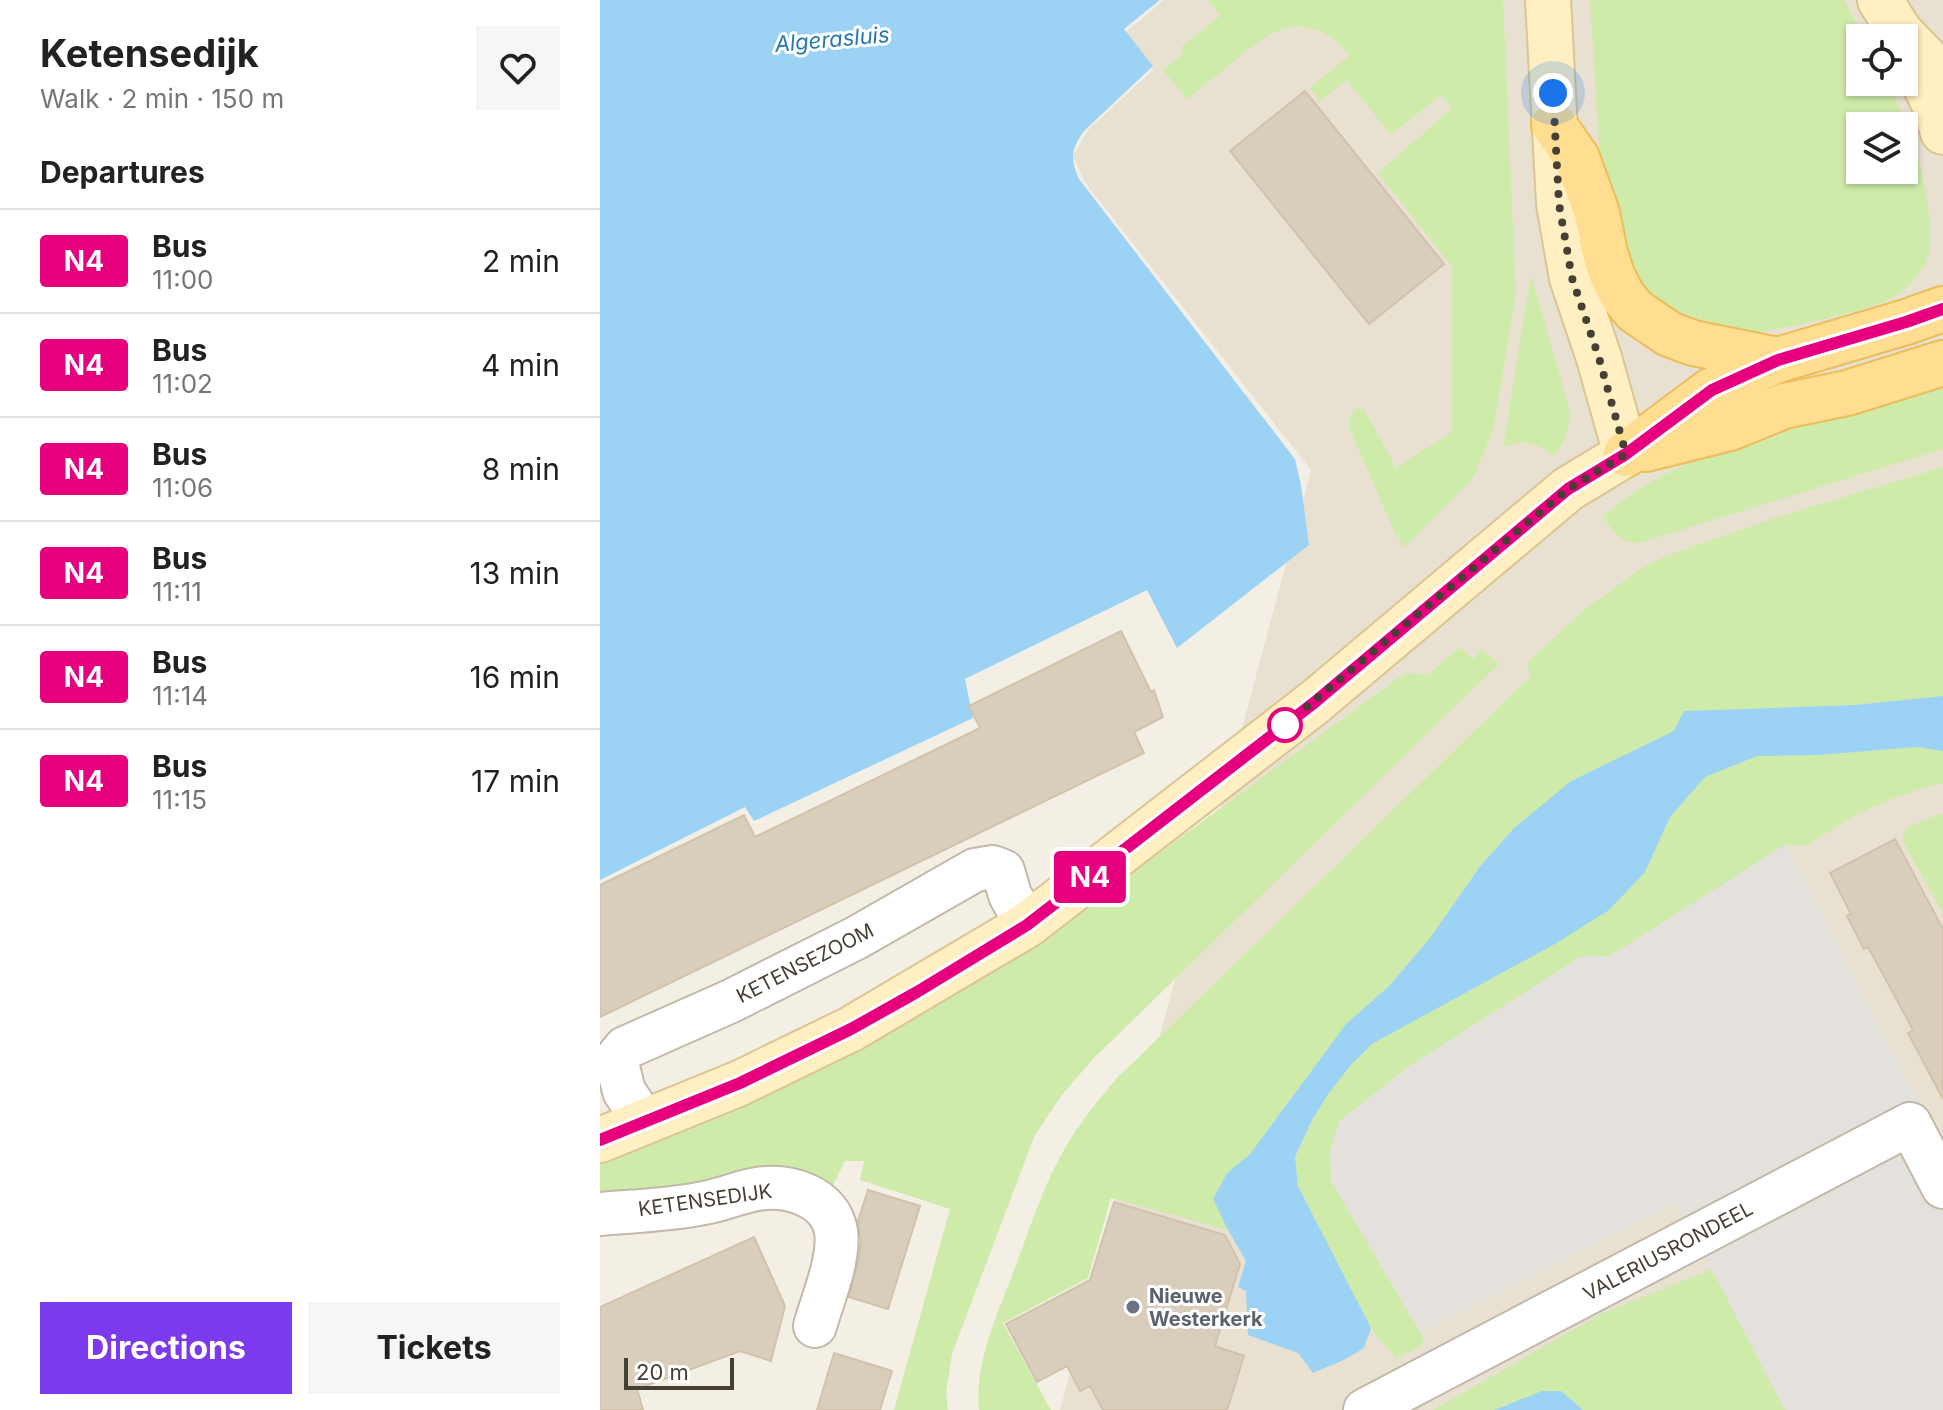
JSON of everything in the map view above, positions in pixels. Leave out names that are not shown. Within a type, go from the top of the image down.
[{"type":"main road","points":[[1554,125],[1577,158],[1597,213],[1612,275],[1635,311],[1655,326],[1693,343],[1778,360]]},
{"type":"main road","points":[[1626,454],[1712,390],[1778,360],[1943,309]]},
{"type":"main road","points":[[1626,454],[1730,428],[1784,406],[1847,393],[1943,363]]},
{"type":"street","points":[[600,1140],[740,1083],[851,1029],[1027,925],[1315,702],[1568,489],[1626,454],[1572,278],[1559,204],[1548,0]]},
{"type":"street","points":[[1918,50],[1943,76]]},
{"type":"street","points":[[1918,71],[1936,108],[1943,132]]},
{"type":"street","points":[[1847,393],[1894,358],[1943,339]]},
{"type":"street","name":"KETENSEZOOM","points":[[644,1122],[624,1091],[616,1059],[625,1048],[745,994],[856,938],[975,870],[993,867],[1003,871],[1010,895],[1027,925]]},
{"type":"street","name":"VALERIUSRONDEEL","points":[[1365,1410],[1910,1124],[1943,1187]]},
{"type":"street","name":"KETENSEDIJK","points":[[600,1214],[705,1203],[759,1188],[804,1192],[828,1212],[836,1230],[836,1256],[815,1326]]},
{"type":"shaded area","points":[[1164,0],[1943,0],[1943,1410],[1060,1410],[1311,470],[1086,184],[1073,156],[1088,130],[1153,70],[1123,34]]},
{"type":"shaded area","points":[[1786,844],[1943,1150],[1943,1410],[1785,1410],[1677,1203],[1421,1334],[1331,1181],[1330,1150],[1340,1121],[1408,1067],[1580,957],[1610,956]]},
{"type":"green space","points":[[1208,0],[1503,0],[1516,295],[1494,427],[1474,476],[1405,547],[1395,533],[1348,425],[1354,409],[1363,407],[1396,468],[1452,432],[1452,267],[1378,173],[1452,108],[1441,95],[1391,135],[1347,80],[1320,101],[1309,88],[1349,56],[1327,34],[1298,27],[1267,36],[1187,99],[1163,70],[1184,53],[1180,48],[1220,16]]},
{"type":"green space","points":[[1590,0],[1844,0],[1857,24],[1846,24],[1846,96],[1894,96],[1901,112],[1846,112],[1846,184],[1918,184],[1918,161],[1929,216],[1927,259],[1910,284],[1883,302],[1836,316],[1753,333],[1712,334],[1640,298],[1603,184]]},
{"type":"green space","points":[[1531,275],[1569,408],[1566,434],[1553,457],[1530,443],[1503,447]]},
{"type":"green space","points":[[1943,375],[1943,449],[1639,543],[1621,538],[1603,516],[1636,491],[1714,451]]},
{"type":"green space","points":[[1943,467],[1943,696],[1855,705],[1674,731],[1571,781],[1514,828],[1481,865],[1430,938],[1389,986],[1346,1024],[1250,1154],[1227,1173],[1213,1199],[1228,1230],[1111,1198],[1088,1278],[1003,1323],[1051,1410],[979,1410],[980,1372],[996,1316],[1047,1184],[1085,1118],[1116,1079],[1531,676],[1527,663],[1583,611],[1640,569],[1668,555],[1778,517]]},
{"type":"green space","points":[[1459,647],[1473,659],[1482,650],[1499,664],[1094,1058],[1061,1096],[1034,1137],[952,1354],[946,1393],[948,1410],[894,1410],[950,1209],[860,1180],[864,1161],[845,1161],[831,1189],[819,1176],[803,1171],[707,1193],[600,1206],[600,1159],[1031,947],[1405,673],[1428,675]]},
{"type":"green space","points":[[1916,747],[1943,751],[1943,784],[1932,785],[1853,816],[1808,845],[1786,845],[1610,956],[1579,957],[1421,1334],[1424,1344],[1396,1359],[1371,1328],[1298,1186],[1295,1157],[1312,1120],[1351,1065],[1372,1044],[1555,944],[1645,872],[1670,817],[1704,777],[1757,756],[1820,755]]},
{"type":"green space","points":[[1943,813],[1943,914],[1902,839],[1907,827]]},
{"type":"green space","points":[[1713,1269],[1786,1410],[1582,1410],[1580,1407],[1506,1404],[1494,1410],[1433,1410],[1603,1313]]},
{"type":"water","name":"Algerasluis","points":[[600,0],[1160,0],[1124,29],[1153,66],[1084,131],[1074,149],[1074,166],[1079,179],[1295,459],[1309,545],[1177,648],[1147,590],[965,679],[973,718],[754,821],[745,807],[600,880]]},
{"type":"water","points":[[1943,696],[1943,751],[1916,747],[1820,755],[1757,756],[1705,777],[1670,817],[1645,872],[1609,910],[1555,944],[1372,1044],[1329,1093],[1295,1157],[1298,1186],[1371,1328],[1364,1348],[1313,1373],[1298,1353],[1248,1335],[1246,1291],[1238,1287],[1246,1261],[1213,1199],[1227,1173],[1250,1154],[1346,1024],[1389,986],[1430,938],[1481,865],[1514,828],[1571,781],[1674,731],[1684,711],[1855,705]]},
{"type":"water","points":[[1542,1391],[1561,1391],[1582,1410],[1494,1410]]},
{"type":"building","points":[[1305,91],[1444,264],[1369,324],[1230,151]]},
{"type":"building","points":[[1121,631],[1151,692],[1154,690],[1163,717],[1134,732],[1144,753],[600,1017],[600,885],[744,815],[755,837],[980,728],[969,706]]},
{"type":"building","points":[[1895,839],[1943,929],[1943,1099],[1908,1033],[1913,1030],[1868,947],[1864,949],[1847,916],[1851,914],[1830,873]]},
{"type":"building","points":[[868,1190],[920,1206],[888,1309],[849,1297],[861,1241],[858,1221]]},
{"type":"building","name":"Nieuwe Westerkerk","points":[[1114,1202],[1225,1235],[1240,1264],[1215,1346],[1244,1356],[1227,1410],[1103,1410],[1090,1386],[1080,1391],[1067,1366],[1037,1382],[1006,1324],[1090,1280]]},
{"type":"building","points":[[754,1237],[785,1306],[771,1361],[740,1351],[637,1389],[643,1410],[600,1410],[600,1307]]},
{"type":"building","points":[[834,1353],[892,1371],[880,1410],[817,1410]]},
{"type":"bus line","name":"N4","points":[[600,1140],[740,1083],[851,1029],[1027,925],[1315,702],[1568,489],[1626,454],[1712,390],[1778,360],[1943,309]]},
{"type":"place","name":"Nieuwe Westerkerk","points":[[1133,1307]]},
{"type":"route","points":[[1285,725],[1568,489],[1626,454],[1572,278],[1559,204],[1553,93]]}]
